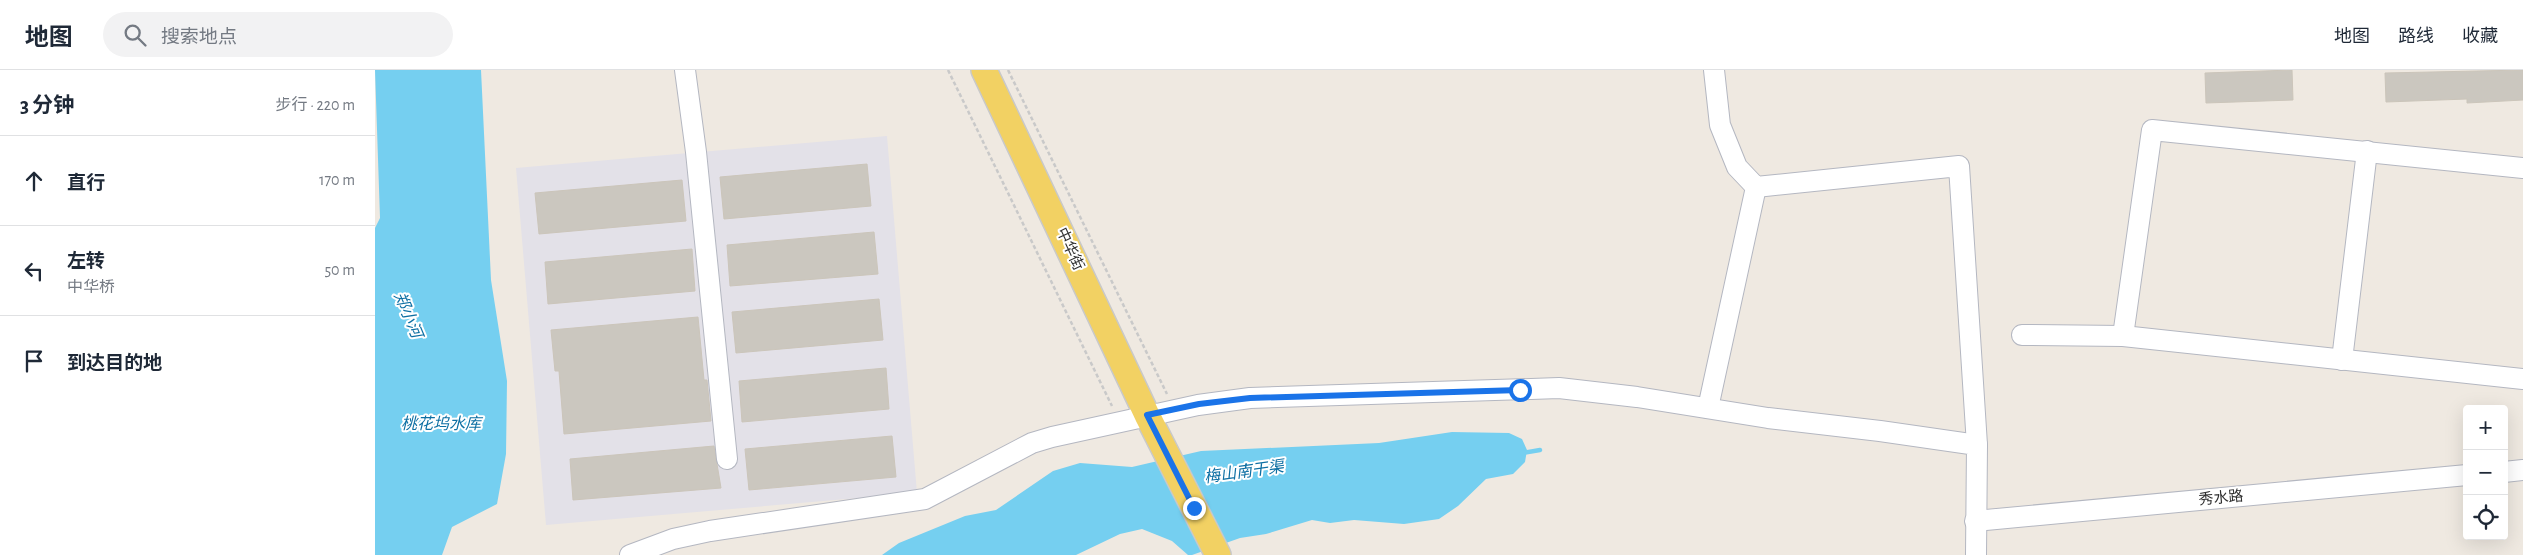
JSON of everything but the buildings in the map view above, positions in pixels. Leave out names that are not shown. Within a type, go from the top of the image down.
[{"type":"main road","name":"中华街","points":[[984,70],[1151,422],[1218,555]]},
{"type":"street","points":[[685,70],[696,152],[727,459]]},
{"type":"street","points":[[1714,70],[1720,125],[1737,166],[1755,187]]},
{"type":"street","points":[[2123,336],[2152,130],[2367,150],[2523,168]]},
{"type":"street","points":[[2342,360],[2367,150]]},
{"type":"street","points":[[1755,187],[1959,166],[1977,445],[1976,555]]},
{"type":"street","points":[[1708,408],[1755,187]]},
{"type":"street","points":[[2022,336],[2123,336],[2523,379]]},
{"type":"street","points":[[630,555],[673,538],[925,499],[1032,444],[1052,437],[1151,422],[1199,404],[1250,398],[1559,388],[1637,397],[1977,445]]},
{"type":"street","points":[[2508,472],[2523,470]]},
{"type":"street","name":"秀水路","points":[[1975,521],[2463,475]]},
{"type":"shaded area","points":[[887,136],[917,493],[546,525],[516,168]]},
{"type":"water","name":"桃花坞水库","points":[[375,70],[481,70],[491,280],[507,381],[506,454],[497,504],[452,527],[442,555],[375,555],[375,228],[380,218]]},
{"type":"water","points":[[1452,432],[1509,433],[1522,439],[1527,450],[1525,462],[1513,474],[1486,479],[1458,506],[1439,519],[1404,524],[1354,520],[1330,523],[1312,520],[1266,534],[1240,538],[1192,555],[1188,555],[1172,541],[1142,529],[1120,534],[1076,555],[882,555],[899,543],[965,516],[996,510],[1053,471],[1080,463],[1132,467],[1201,451],[1379,443]]},
{"type":"waterway","name":"梅山南干渠","points":[[1522,453],[1540,450]]},
{"type":"route","points":[[1194,508],[1147,415],[1199,404],[1250,398],[1520,390]]},
{"type":"water label","name":"郑小河","points":[[408,315]]}]
